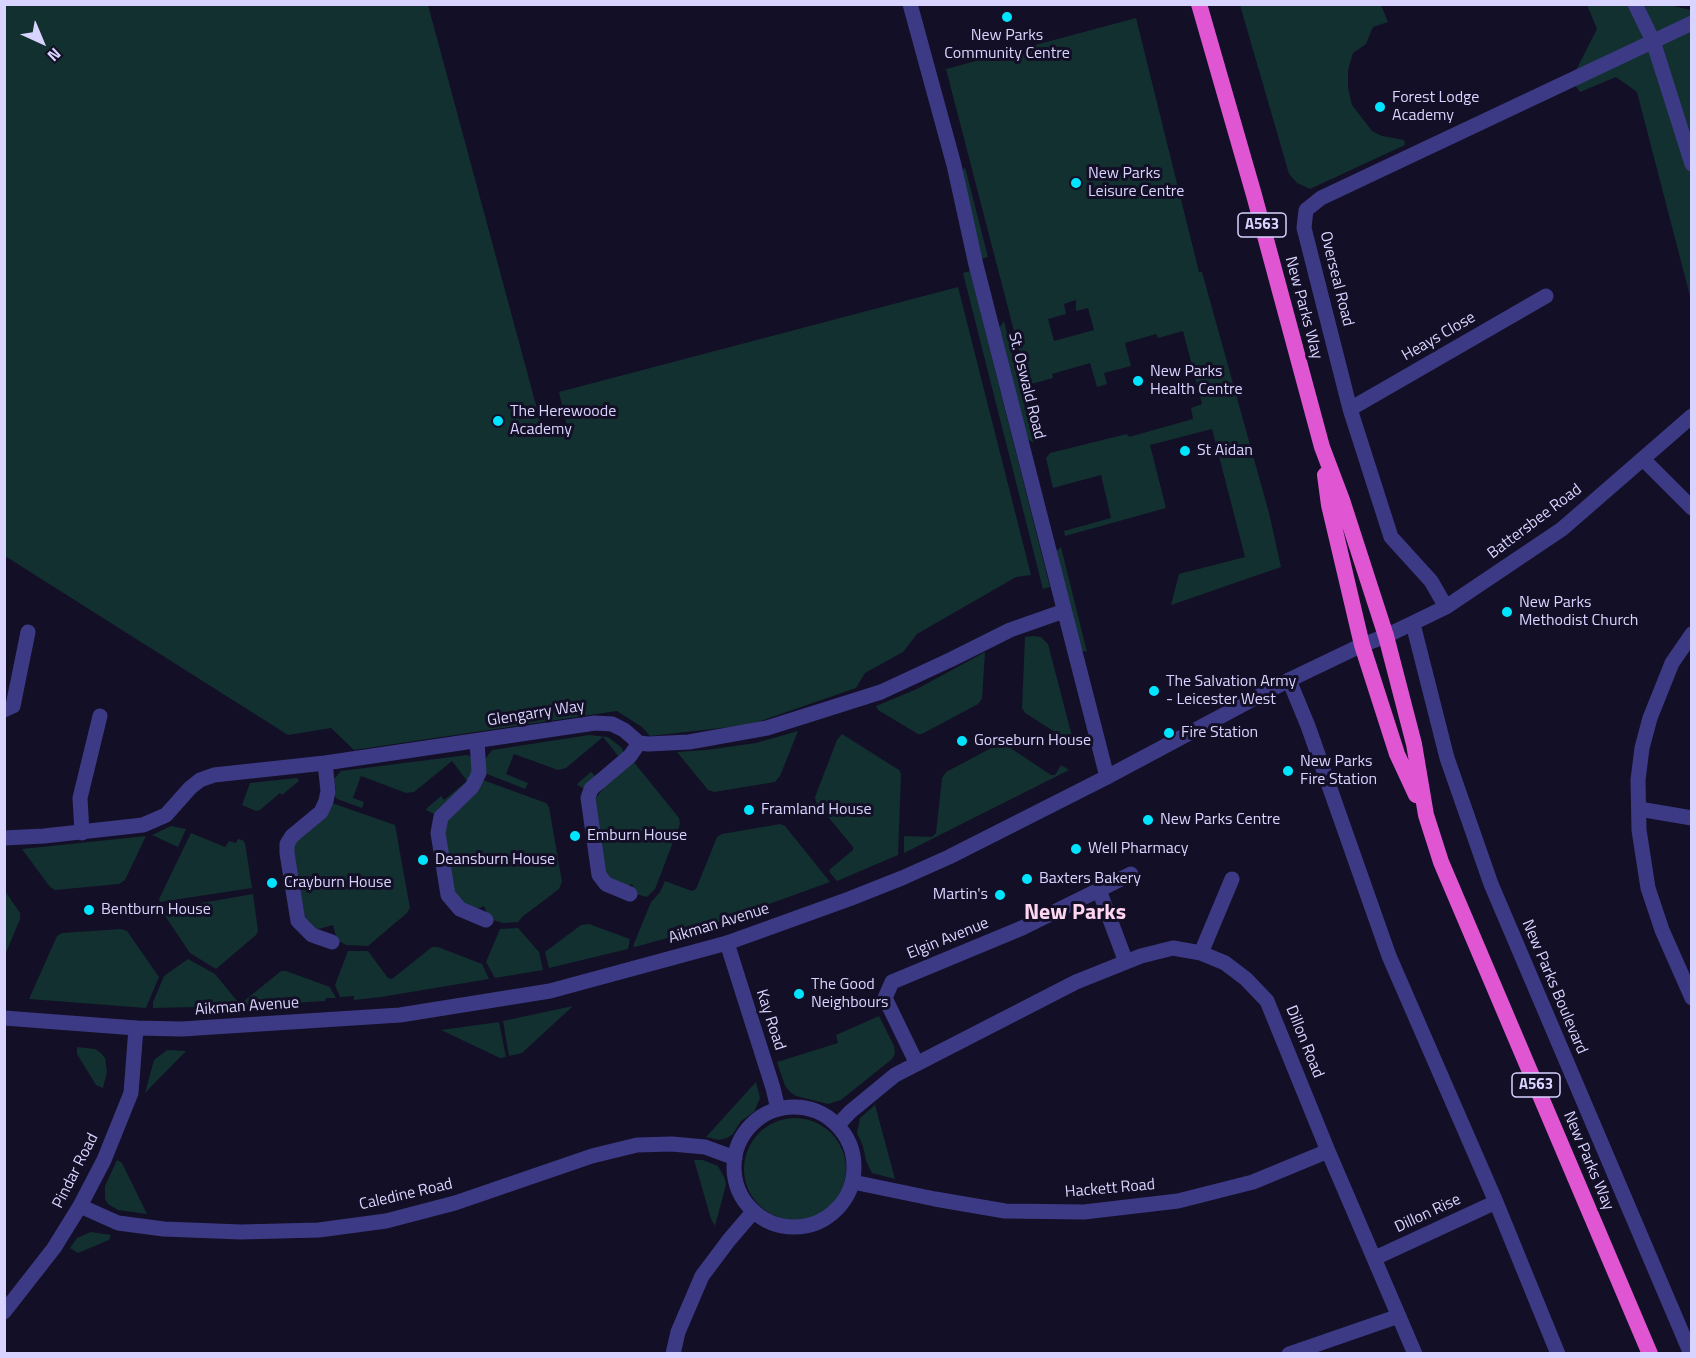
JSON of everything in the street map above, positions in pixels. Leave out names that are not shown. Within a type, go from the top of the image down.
[{"type":"highway","name":"New Parks Way","points":[[1199,4],[1254,195],[1322,447],[1342,500],[1386,636],[1413,744],[1426,815],[1441,862],[1650,1353]]},
{"type":"highway","name":"New Parks Way","points":[[1322,447],[1329,505],[1362,645],[1397,754],[1426,815]]},
{"type":"street","name":"St. Oswald Road","points":[[909,4],[954,165],[976,265],[1107,777]]},
{"type":"street","points":[[1635,4],[1653,41],[1692,164]]},
{"type":"street","points":[[1653,41],[1692,23]]},
{"type":"street","name":"Overseal Road","points":[[1446,607],[1431,581],[1391,537],[1350,409],[1304,228],[1306,210],[1321,198],[1653,41]]},
{"type":"street","name":"Heays Close","points":[[1350,409],[1546,296]]},
{"type":"street","name":"Battersbee Road","points":[[1386,636],[1446,607],[1562,529],[1692,416]]},
{"type":"street","points":[[1642,459],[1692,508]]},
{"type":"street","points":[[630,894],[606,884],[599,875],[588,798],[591,789],[630,756],[639,743],[689,742],[733,735],[767,728],[821,712],[881,692],[1010,630],[1064,611]]},
{"type":"street","name":"New Parks Boulevard","points":[[1413,624],[1447,758],[1491,884],[1691,1353]]},
{"type":"street","points":[[4,710],[13,706],[28,632]]},
{"type":"street","points":[[1692,634],[1672,663],[1650,718],[1642,748],[1638,780],[1641,849],[1648,888],[1662,930],[1692,998]]},
{"type":"street","name":"Aikman Avenue","points":[[4,1018],[136,1028],[182,1029],[400,1015],[550,991],[727,943],[902,878],[949,857],[1107,777],[1289,680],[1386,636]]},
{"type":"street","points":[[1289,680],[1308,726],[1389,956],[1496,1202],[1558,1353]]},
{"type":"street","points":[[82,833],[80,798],[100,716]]},
{"type":"street","name":"Glengarry Way","points":[[4,838],[82,833],[143,825],[166,815],[200,780],[214,775],[325,763],[595,723],[612,724],[624,730],[639,743]]},
{"type":"street","points":[[477,741],[479,775],[472,787],[441,817],[438,833],[448,895],[459,909],[486,920]]},
{"type":"street","points":[[325,763],[328,790],[326,801],[321,812],[292,836],[287,844],[287,853],[298,921],[312,935],[332,942]]},
{"type":"street","points":[[1638,809],[1692,818]]},
{"type":"street","name":"Elgin Avenue","points":[[917,1064],[885,998],[892,982],[1022,928],[1131,874]]},
{"type":"street","points":[[1201,953],[1232,879]]},
{"type":"street","points":[[1099,890],[1126,962]]},
{"type":"street","name":"Kay Road","points":[[727,943],[778,1109]]},
{"type":"street","name":"Dillon Road","points":[[838,1125],[850,1112],[895,1075],[1076,982],[1126,962],[1173,948],[1201,953],[1225,963],[1246,979],[1267,1001],[1328,1151],[1415,1353]]},
{"type":"street","name":"Pindar Road","points":[[4,1312],[54,1248],[80,1206],[104,1160],[131,1093],[136,1028]]},
{"type":"street","points":[[794,1107],[810,1109],[825,1115],[838,1125],[853,1151],[855,1167],[848,1195],[840,1206],[818,1223],[791,1228],[771,1222],[753,1212],[740,1193],[736,1182],[735,1158],[738,1145],[749,1128],[765,1114],[778,1109],[794,1107]]},
{"type":"street","name":"Caledine Road","points":[[80,1206],[118,1223],[164,1229],[241,1232],[319,1230],[386,1221],[455,1203],[592,1156],[637,1145],[672,1144],[705,1147],[735,1158]]},
{"type":"street","name":"Hackett Road","points":[[853,1182],[1005,1211],[1084,1212],[1178,1201],[1253,1182],[1328,1151]]},
{"type":"street","name":"Dillon Rise","points":[[1375,1258],[1496,1202]]},
{"type":"street","points":[[673,1353],[678,1332],[702,1276],[753,1212]]},
{"type":"street","points":[[1289,1353],[1399,1316]]},
{"type":"green space","name":"The Herewoode Academy","points":[[4,5],[428,5],[543,431],[546,425],[569,435],[559,392],[958,287],[1031,575],[1016,577],[917,634],[903,652],[865,673],[856,688],[749,725],[650,736],[642,727],[617,711],[354,750],[331,728],[288,735],[5,556]]},
{"type":"green space","points":[[1240,5],[1381,5],[1388,22],[1373,27],[1366,44],[1353,53],[1348,70],[1348,88],[1352,105],[1372,131],[1382,136],[1404,140],[1405,145],[1310,189],[1297,183],[1289,174]]},
{"type":"green space","points":[[1587,5],[1669,5],[1691,10],[1691,300],[1637,92],[1616,77],[1580,92],[1571,80],[1597,29]]},
{"type":"green space","name":"New Parks Leisure Centre","points":[[1136,18],[1199,272],[1202,272],[1269,513],[1281,567],[1171,605],[1179,574],[1245,557],[1212,429],[1150,445],[1166,508],[1065,536],[1064,531],[1111,518],[1101,475],[1053,488],[1046,458],[1050,453],[1127,434],[1129,437],[1193,419],[1191,408],[1202,404],[1183,331],[1158,338],[1156,334],[1125,343],[1131,366],[1104,373],[1107,384],[1097,387],[1090,363],[1052,374],[1053,378],[1028,385],[946,69]],"holes":[[[1076,300],[1076,311],[1088,308],[1094,330],[1054,341],[1048,319],[1066,314],[1064,304]]]},
{"type":"green space","points":[[965,167],[988,257],[980,259],[959,175]]},
{"type":"green space","points":[[970,271],[1050,587],[1043,589],[963,273]]},
{"type":"green space","points":[[1004,321],[1034,443],[1024,437],[998,330]]},
{"type":"green space","points":[[1061,547],[1087,652],[1079,650],[1054,553]]},
{"type":"green space","points":[[1025,637],[1041,637],[1048,644],[1074,744],[1025,713],[1022,708]]},
{"type":"green space","points":[[985,652],[982,699],[978,704],[922,734],[918,734],[878,710],[876,706],[917,689]]},
{"type":"green space","points":[[798,731],[780,776],[775,782],[714,792],[708,790],[677,752],[756,743]]},
{"type":"green space","points":[[842,734],[899,770],[901,774],[898,855],[837,881],[829,870],[853,850],[853,847],[816,802],[815,797],[837,740]]},
{"type":"green space","points":[[589,735],[608,737],[622,748],[624,754],[587,790],[577,785],[578,783],[591,772],[595,776],[619,757],[603,737],[566,768],[558,770],[514,754],[506,774],[528,783],[525,789],[487,774],[485,771],[485,759],[492,750]]},
{"type":"green space","points":[[1003,743],[1051,775],[1055,775],[1061,765],[1069,770],[904,853],[904,836],[932,837],[936,833],[942,778],[946,772]]},
{"type":"green space","points":[[467,755],[472,757],[472,778],[436,815],[426,810],[427,808],[441,796],[444,800],[467,781],[452,761],[414,792],[406,793],[361,776],[353,798],[364,802],[362,808],[337,799],[334,795],[336,790],[334,779],[341,771]]},
{"type":"green space","points":[[633,761],[679,818],[680,824],[655,889],[647,897],[636,894],[632,884],[622,888],[603,874],[595,799],[605,786]]},
{"type":"green space","points":[[297,778],[299,781],[260,810],[256,811],[242,805],[250,783]]},
{"type":"green space","points":[[483,780],[546,803],[549,807],[562,882],[559,889],[518,922],[503,923],[489,919],[484,906],[472,911],[453,892],[443,832],[446,820]]},
{"type":"green space","points":[[332,803],[395,825],[410,908],[368,946],[346,945],[337,940],[333,925],[315,930],[306,923],[293,846]]},
{"type":"green space","points":[[780,824],[785,826],[830,882],[700,929],[633,946],[651,902],[660,892],[665,881],[692,891],[696,889],[717,837],[722,834]]},
{"type":"green space","points":[[171,826],[186,829],[178,847],[152,835]]},
{"type":"green space","points":[[191,833],[225,847],[229,841],[236,843],[238,839],[242,840],[245,843],[252,888],[160,902],[159,899]]},
{"type":"green space","points":[[146,836],[125,880],[119,884],[55,890],[50,887],[22,849]]},
{"type":"green space","points":[[5,891],[20,913],[20,919],[5,955]]},
{"type":"green space","points":[[253,894],[258,931],[216,969],[190,953],[161,910]]},
{"type":"green space","points":[[589,924],[630,939],[628,949],[549,968],[545,952],[581,925]]},
{"type":"green space","points":[[518,928],[539,952],[543,970],[495,978],[486,962],[500,929]]},
{"type":"green space","points":[[121,929],[127,931],[159,977],[146,1008],[29,999],[57,936],[62,933]]},
{"type":"green space","points":[[432,947],[438,947],[482,964],[489,979],[381,997],[354,1000],[354,996],[340,997],[335,985],[348,951],[368,951],[388,978],[392,979]]},
{"type":"green space","points":[[188,959],[215,974],[239,1006],[153,1008],[153,1002],[164,976]]},
{"type":"green space","points":[[281,971],[330,987],[336,998],[326,998],[325,1001],[244,1006],[243,1002]]},
{"type":"green space","points":[[573,1006],[522,1053],[509,1056],[503,1021]]},
{"type":"green space","points":[[879,1016],[894,1046],[895,1053],[892,1059],[841,1100],[828,1104],[796,1096],[785,1086],[777,1062],[838,1043],[836,1035]]},
{"type":"green space","points":[[499,1022],[506,1057],[500,1058],[441,1030]]},
{"type":"green space","points":[[77,1047],[95,1049],[105,1058],[107,1072],[103,1088],[96,1085],[77,1054]]},
{"type":"green space","points":[[167,1050],[186,1051],[145,1093],[154,1060]]},
{"type":"green space","points":[[756,1082],[760,1098],[754,1112],[741,1121],[733,1134],[727,1138],[719,1140],[706,1137]]},
{"type":"green space","points":[[875,1105],[895,1179],[872,1173],[857,1133],[860,1118]]},
{"type":"green space","points":[[795,1118],[815,1122],[831,1133],[842,1149],[846,1169],[842,1189],[831,1205],[815,1216],[795,1220],[775,1216],[759,1205],[748,1189],[744,1169],[748,1149],[759,1133],[775,1122]]},
{"type":"green space","points":[[117,1160],[122,1163],[147,1214],[118,1210],[108,1204],[105,1199],[105,1186]]},
{"type":"green space","points":[[694,1160],[703,1160],[718,1166],[725,1179],[726,1185],[715,1226],[711,1219]]},
{"type":"green space","points":[[91,1232],[111,1235],[109,1240],[78,1253],[70,1248],[77,1238]]},
{"type":"place","name":"New Parks Community Centre","points":[[1007,17]]},
{"type":"place","name":"Forest Lodge Academy","points":[[1380,107]]},
{"type":"place","name":"New Parks Leisure Centre","points":[[1076,183]]},
{"type":"place","name":"New Parks Health Centre","points":[[1138,381]]},
{"type":"place","name":"The Herewoode Academy","points":[[498,421]]},
{"type":"place","name":"St Aidan","points":[[1185,451]]},
{"type":"place","name":"New Parks Methodist Church","points":[[1507,612]]},
{"type":"place","name":"The Salvation Army - Leicester West","points":[[1154,691]]},
{"type":"place","name":"Fire Station","points":[[1169,733]]},
{"type":"place","name":"Gorseburn House","points":[[962,741]]},
{"type":"place","name":"New Parks Fire Station","points":[[1288,771]]},
{"type":"place","name":"Framland House","points":[[749,810]]},
{"type":"place","name":"New Parks Centre","points":[[1148,820]]},
{"type":"place","name":"Emburn House","points":[[575,836]]},
{"type":"place","name":"Well Pharmacy","points":[[1076,849]]},
{"type":"place","name":"Deansburn House","points":[[423,860]]},
{"type":"place","name":"Baxters Bakery","points":[[1027,879]]},
{"type":"place","name":"Crayburn House","points":[[272,883]]},
{"type":"place","name":"Martin's","points":[[1000,895]]},
{"type":"place","name":"Bentburn House","points":[[89,910]]},
{"type":"place","name":"The Good Neighbours","points":[[799,994]]},
{"type":"district","name":"New Parks","points":[[1075,914]]}]
